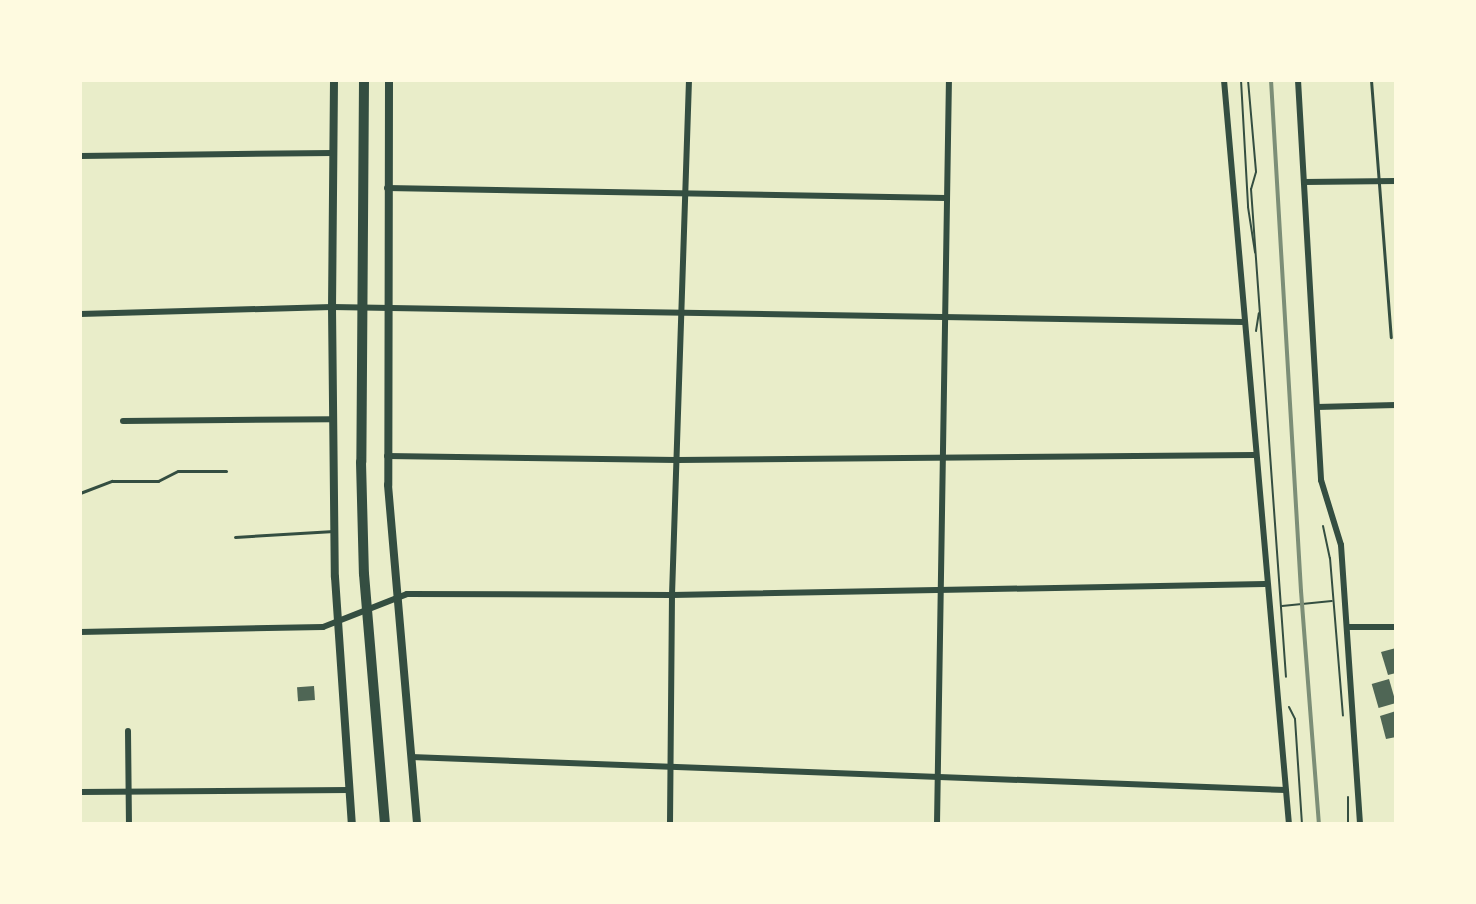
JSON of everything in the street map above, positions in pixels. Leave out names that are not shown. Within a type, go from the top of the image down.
[{"type":"main road","points":[[364,80],[361,462],[367,610],[385,824]]},
{"type":"street","points":[[334,80],[334,531],[337,624],[352,824]]},
{"type":"street","points":[[389,80],[387,456],[396,597],[417,824]]},
{"type":"street","points":[[670,824],[672,595],[689,80]]},
{"type":"street","points":[[937,824],[949,80]]},
{"type":"street","points":[[1224,80],[1265,584],[1289,824]]},
{"type":"street","points":[[1298,80],[1321,480],[1340,540],[1360,824]]},
{"type":"street","points":[[80,156],[333,153]]},
{"type":"street","points":[[1304,182],[1396,181]]},
{"type":"street","points":[[387,188],[946,198]]},
{"type":"street","points":[[80,314],[332,307],[1244,322]]},
{"type":"street","points":[[1317,407],[1396,405]]},
{"type":"street","points":[[123,421],[333,419]]},
{"type":"street","points":[[387,456],[677,460],[1255,455]]},
{"type":"street","points":[[80,632],[337,624],[396,597],[1265,584]]},
{"type":"street","points":[[1347,627],[1396,627]]},
{"type":"street","points":[[128,731],[129,824]]},
{"type":"street","points":[[411,757],[1285,790]]},
{"type":"street","points":[[80,792],[349,790]]},
{"type":"lane","points":[[1371,80],[1391,337]]},
{"type":"lane","points":[[80,493],[112,481],[158,481],[178,471],[226,471]]},
{"type":"lane","points":[[235,537],[334,531]]},
{"type":"path","points":[[1241,80],[1248,207],[1257,257]]},
{"type":"path","points":[[1248,80],[1256,172],[1251,189],[1286,677]]},
{"type":"path","points":[[1323,526],[1330,558],[1339,708],[1343,717]]},
{"type":"path","points":[[1279,606],[1332,601]]},
{"type":"path","points":[[1288,706],[1295,719],[1302,824]]},
{"type":"path","points":[[1348,824],[1349,792]]},
{"type":"building","points":[[1396,648],[1396,673],[1388,675],[1381,652]]},
{"type":"building","points":[[1389,679],[1396,703],[1379,708],[1372,684]]},
{"type":"building","points":[[314,686],[315,700],[298,701],[297,687]]},
{"type":"building","points":[[1396,711],[1396,737],[1386,739],[1380,716]]},
{"type":"railway","points":[[1271,80],[1301,591],[1319,824]]}]
